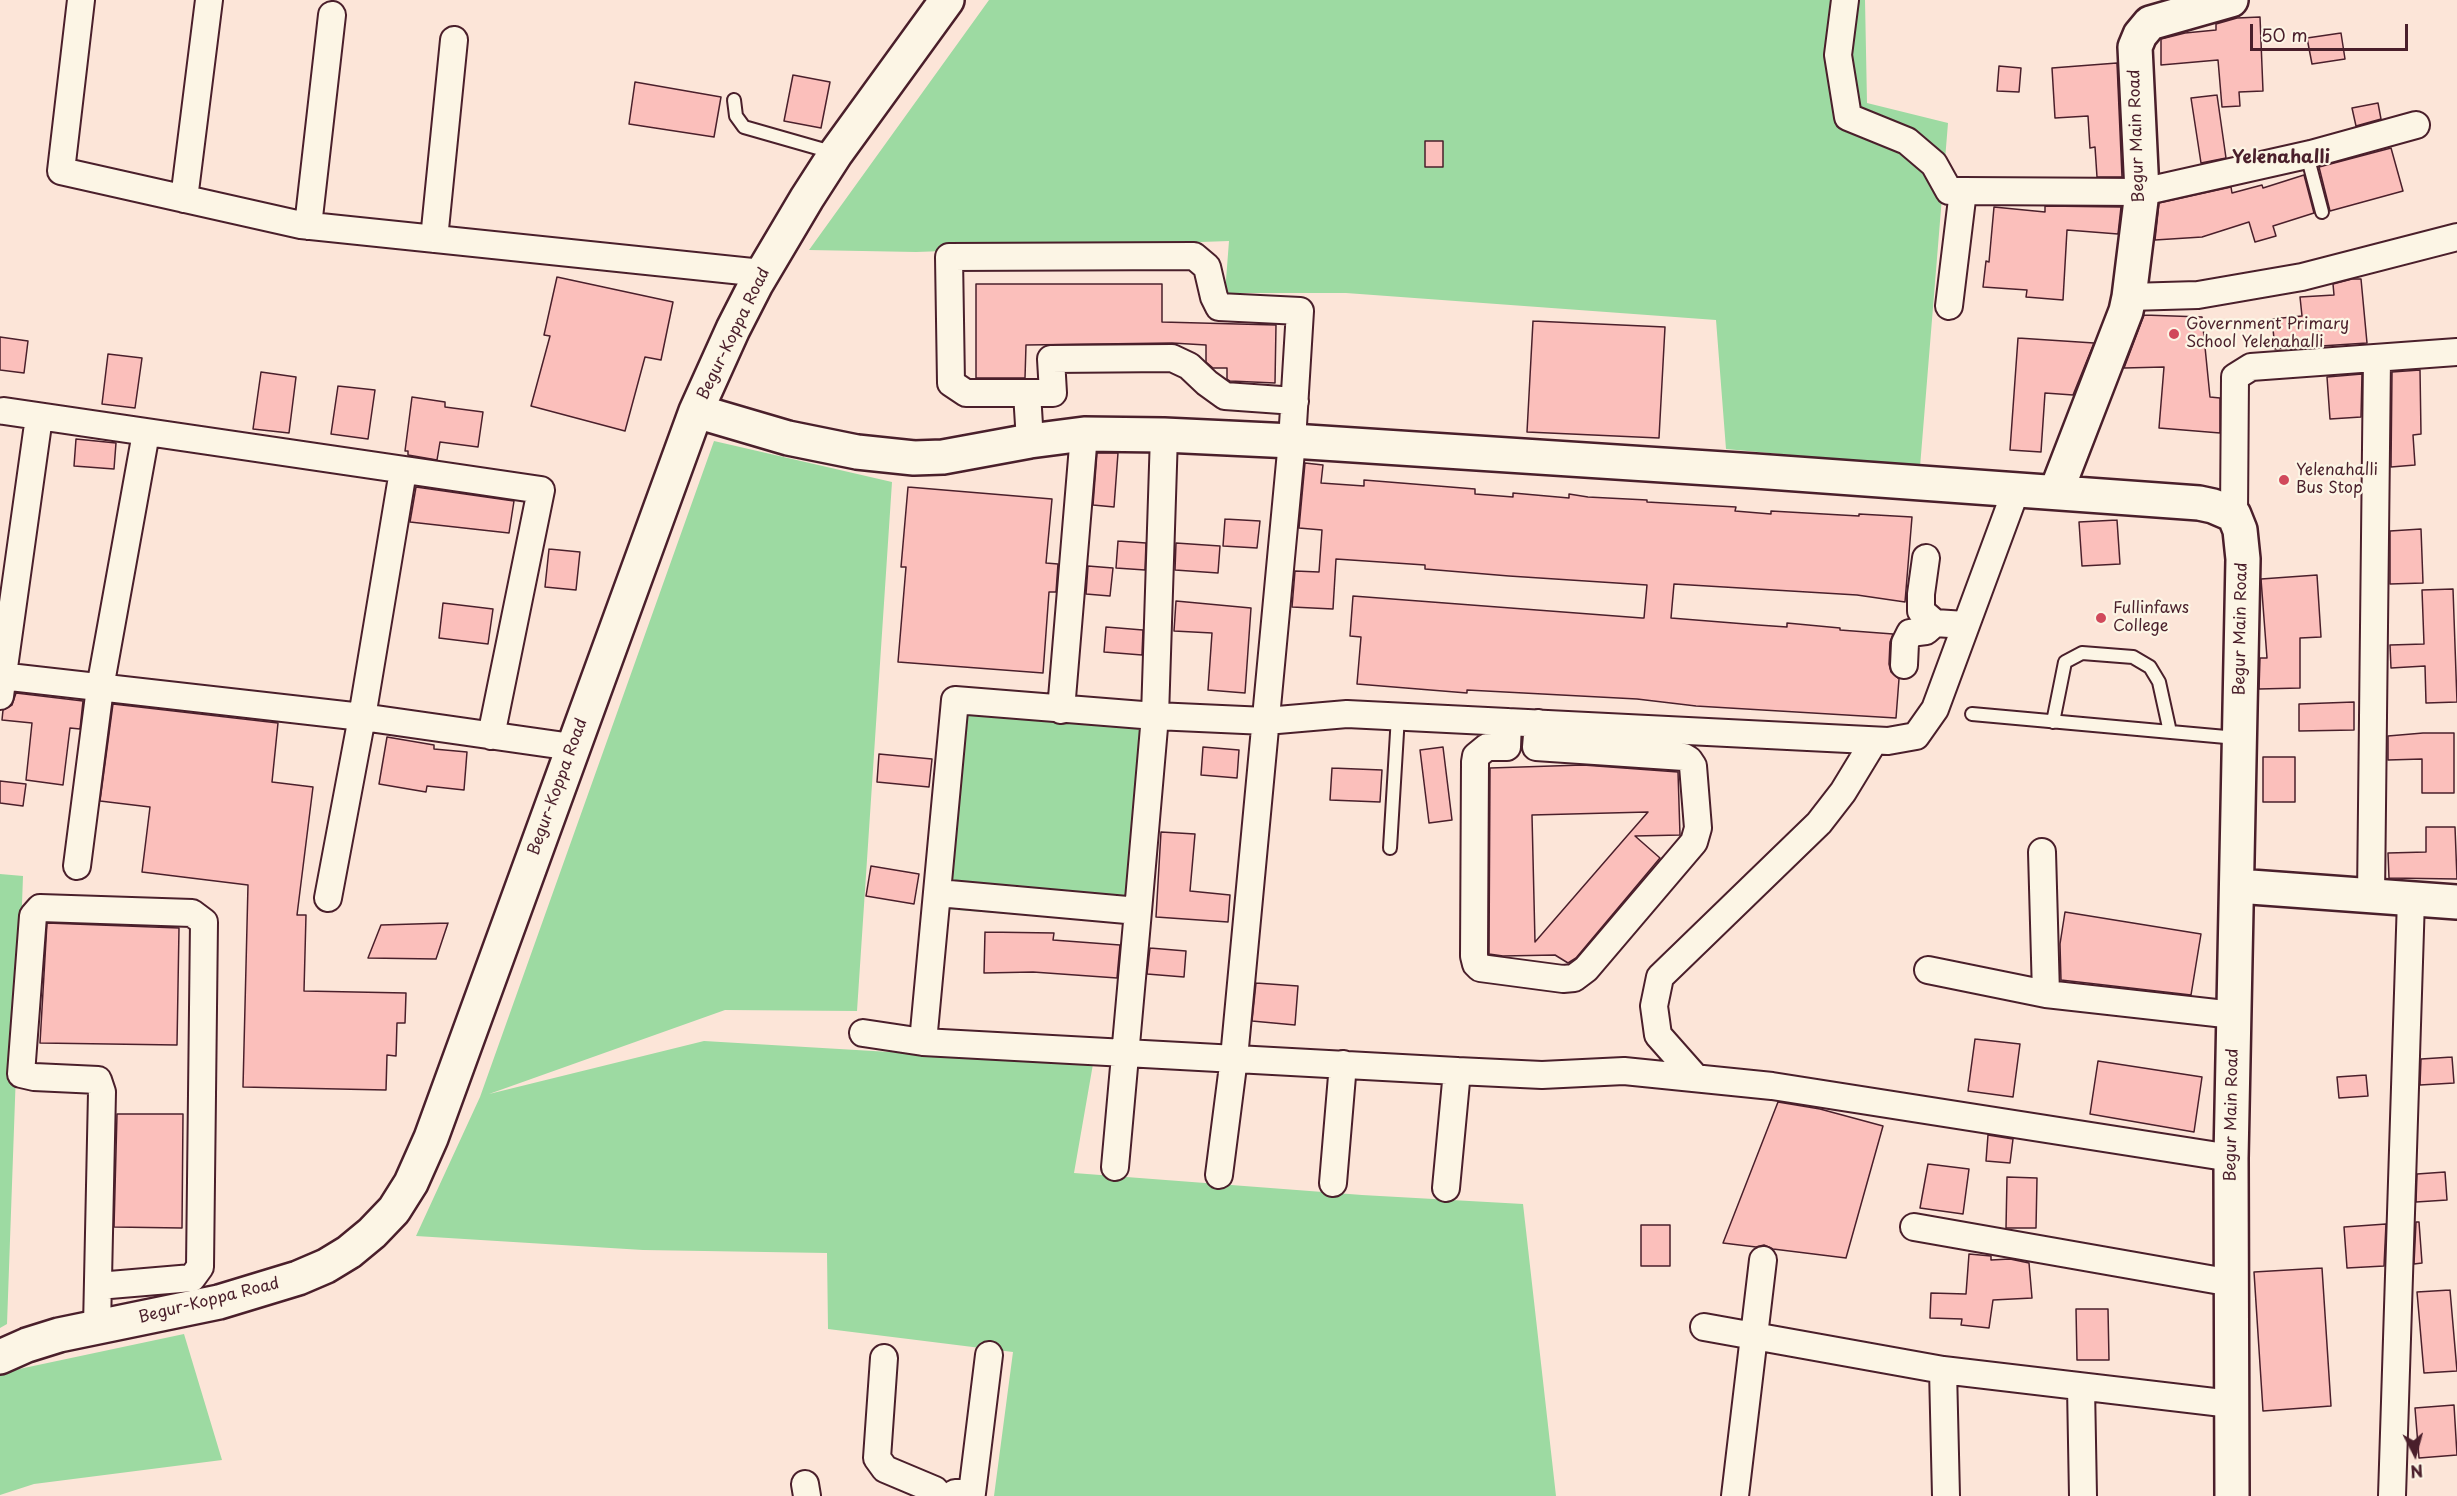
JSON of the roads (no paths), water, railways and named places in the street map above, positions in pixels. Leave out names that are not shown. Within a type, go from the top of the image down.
[{"type":"street","points":[[81,0],[62,171],[308,226],[762,273]]},
{"type":"street","points":[[184,199],[209,0]]},
{"type":"street","name":"Begur-Koppa Road","points":[[0,1357],[27,1345],[60,1335],[219,1302],[298,1278],[326,1266],[349,1252],[372,1233],[394,1210],[411,1183],[431,1138],[696,411],[733,329],[762,273],[836,153],[947,0]]},
{"type":"street","points":[[1845,0],[1838,55],[1848,117],[1907,141],[1934,164],[1949,191],[2142,192],[2307,155],[2416,126]]},
{"type":"street","name":"Begur Main Road","points":[[2056,492],[2126,311],[2129,297],[2142,192],[2135,47],[2140,35],[2150,23],[2231,0]]},
{"type":"street","points":[[308,226],[332,15]]},
{"type":"street","points":[[434,239],[454,40]]},
{"type":"street","points":[[1949,306],[1963,191]]},
{"type":"street","points":[[2129,297],[2198,295],[2302,277],[2457,237]]},
{"type":"street","points":[[1219,1175],[1234,1058],[1266,721],[1292,441],[1300,311],[1220,307],[1214,297],[1207,267],[1194,256],[949,257],[951,383],[966,393],[1053,393],[1051,359],[1172,358],[1189,366],[1206,383],[1225,396],[1294,401]]},
{"type":"street","points":[[696,411],[788,438],[857,452],[914,458],[943,457],[1084,434],[1164,435],[1292,441],[2056,492],[2199,503],[2234,515],[2235,377],[2251,367],[2457,352]]},
{"type":"street","points":[[2371,896],[2377,358]]},
{"type":"street","points":[[1027,393],[1030,441]]},
{"type":"street","points":[[4,411],[541,490],[491,736]]},
{"type":"street","points":[[39,417],[1,683],[100,688],[362,717],[572,747]]},
{"type":"street","points":[[77,866],[100,688],[146,433]]},
{"type":"street","points":[[1061,710],[1084,434]]},
{"type":"street","points":[[1115,1167],[1155,716],[1164,435]]},
{"type":"street","points":[[328,898],[362,717],[403,471]]},
{"type":"street","points":[[923,1042],[955,700],[1061,710],[1266,721],[1347,714],[1398,716],[1508,734],[1874,741],[1916,736],[1935,709],[2016,490]]},
{"type":"street","name":"Begur Main Road","points":[[2232,1496],[2231,1158],[2243,559],[2240,530],[2234,515]]},
{"type":"street","points":[[1926,558],[1921,611],[1935,623],[1965,625]]},
{"type":"street","points":[[1904,665],[1905,643],[1910,633],[1926,632],[1935,623]]},
{"type":"street","points":[[1508,734],[1476,756],[1475,762],[1474,956],[1476,964],[1480,968],[1574,978],[1586,969],[1694,842],[1698,828],[1693,766],[1684,757],[1537,735]]},
{"type":"street","points":[[1695,1078],[1658,1035],[1654,1006],[1660,977],[1819,823],[1843,792],[1874,741]]},
{"type":"street","points":[[2043,852],[2046,994]]},
{"type":"street","points":[[2237,886],[2457,902]]},
{"type":"street","points":[[938,893],[1138,911]]},
{"type":"street","points":[[2392,1496],[2410,898]]},
{"type":"street","points":[[98,1286],[192,1278],[200,1267],[204,922],[192,913],[40,908],[33,916],[21,1074],[34,1077],[98,1080],[102,1092],[98,1286],[98,1327]]},
{"type":"street","points":[[1928,970],[2046,994],[2234,1015]]},
{"type":"street","points":[[862,1033],[923,1042],[1457,1071],[1542,1075],[1624,1071],[1772,1086],[2231,1158]]},
{"type":"street","points":[[1333,1182],[1343,1064]]},
{"type":"street","points":[[1446,1188],[1457,1071]]},
{"type":"street","points":[[1914,1227],[2232,1283]]},
{"type":"street","points":[[1735,1496],[1756,1336],[1763,1260]]},
{"type":"street","points":[[1704,1327],[1942,1370],[2231,1404]]},
{"type":"street","points":[[951,1496],[955,1493],[972,1493],[989,1355]]},
{"type":"street","points":[[884,1358],[877,1458],[885,1468],[935,1490],[940,1496]]},
{"type":"street","points":[[1942,1370],[1946,1496]]},
{"type":"street","points":[[2080,1387],[2083,1496]]},
{"type":"lane","points":[[734,100],[736,116],[744,127],[836,153]]},
{"type":"lane","points":[[2307,155],[2322,212]]},
{"type":"lane","points":[[2053,722],[2065,662],[2082,653],[2133,657],[2150,667],[2158,682],[2170,732]]},
{"type":"lane","points":[[1972,714],[2239,738]]},
{"type":"lane","points":[[1390,848],[1398,716]]},
{"type":"place","name":"Government Primary School Yelenahalli","points":[[2174,334]]},
{"type":"place","name":"Yelenahalli Bus Stop","points":[[2284,480]]},
{"type":"place","name":"Fullinfaws College","points":[[2101,618]]},
{"type":"district","name":"Yelenahalli","points":[[2281,158]]}]
